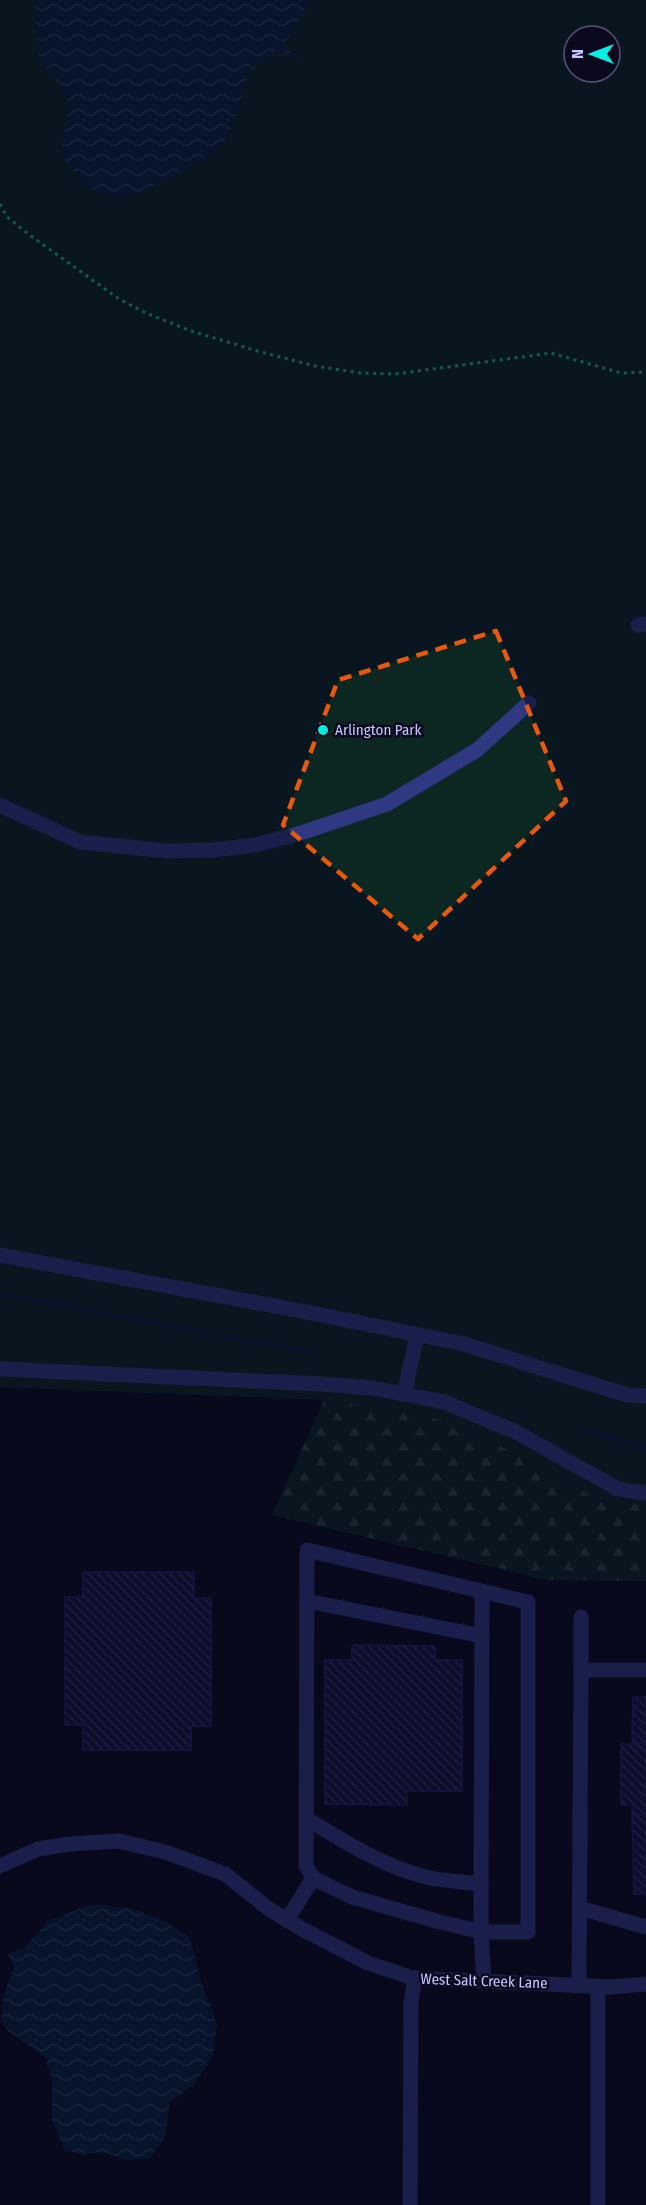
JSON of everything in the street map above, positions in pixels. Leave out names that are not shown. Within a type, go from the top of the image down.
[{"type":"street","points":[[0,805],[80,842],[168,851],[212,850],[255,844],[298,834],[387,804],[477,750],[529,703]]},
{"type":"street","points":[[0,1256],[307,1312],[464,1344],[627,1395],[646,1396]]},
{"type":"street","points":[[404,1394],[417,1336]]},
{"type":"street","points":[[0,1370],[373,1388],[444,1402],[516,1432],[618,1488],[646,1492]]},
{"type":"street","points":[[307,1550],[482,1591],[528,1602],[528,1932],[481,1932],[436,1922],[352,1897],[313,1878],[306,1866],[307,1550]]},
{"type":"street","points":[[482,1591],[481,1932],[484,1981]]},
{"type":"street","points":[[307,1601],[482,1636]]},
{"type":"street","points":[[579,1985],[581,1617]]},
{"type":"street","points":[[581,1670],[646,1670]]},
{"type":"street","points":[[307,1819],[350,1846],[395,1866],[429,1878],[481,1884]]},
{"type":"street","name":"West Salt Creek Lane","points":[[0,1866],[38,1849],[70,1844],[119,1841],[165,1852],[225,1874],[269,1909],[287,1920],[368,1963],[416,1978],[598,1986],[646,1984]]},
{"type":"street","points":[[287,1920],[313,1878]]},
{"type":"street","points":[[580,1908],[646,1927]]},
{"type":"street","points":[[410,2205],[411,2002],[416,1978]]},
{"type":"street","points":[[598,1986],[598,2205]]},
{"type":"path","points":[[0,204],[7,217],[119,299],[146,313],[191,331],[261,352],[315,366],[360,373],[395,374],[551,353],[621,373],[646,372]]},
{"type":"highlighted area","points":[[496,631],[566,801],[418,939],[283,825],[338,680]]},
{"type":"green space","name":"Arlington Park","points":[[0,0],[646,0],[646,1505],[603,1502],[462,1425],[410,1412],[324,1400],[0,1387]]},
{"type":"green space","points":[[324,1400],[410,1412],[462,1425],[603,1502],[646,1505],[646,1581],[548,1580],[272,1515]]},
{"type":"water","points":[[35,0],[309,0],[297,25],[283,45],[306,65],[276,51],[248,75],[227,138],[213,153],[170,179],[129,196],[116,198],[90,189],[80,182],[64,159],[62,141],[69,105],[61,86],[40,61]]},
{"type":"water","points":[[91,1904],[130,1908],[165,1921],[190,1938],[200,1979],[217,2024],[213,2055],[194,2085],[170,2102],[165,2137],[150,2158],[128,2160],[102,2152],[82,2155],[65,2150],[52,2120],[52,2082],[45,2057],[8,2031],[1,2021],[4,1994],[14,1968],[8,1954],[23,1949],[47,1922]]},
{"type":"building","points":[[83,1572],[194,1572],[194,1598],[211,1598],[211,1726],[191,1726],[191,1750],[83,1750],[83,1725],[65,1725],[65,1597],[83,1597]]},
{"type":"building","points":[[352,1645],[435,1646],[435,1660],[462,1660],[462,1791],[407,1791],[407,1805],[325,1804],[325,1660],[352,1660]]},
{"type":"building","points":[[633,1697],[646,1697],[646,1894],[634,1894],[632,1805],[621,1805],[621,1744],[632,1744]]},
{"type":"waterway","points":[[0,1294],[310,1352]]},
{"type":"waterway","points":[[581,1429],[646,1448]]},
{"type":"place","name":"Arlington Park","points":[[323,730]]}]
